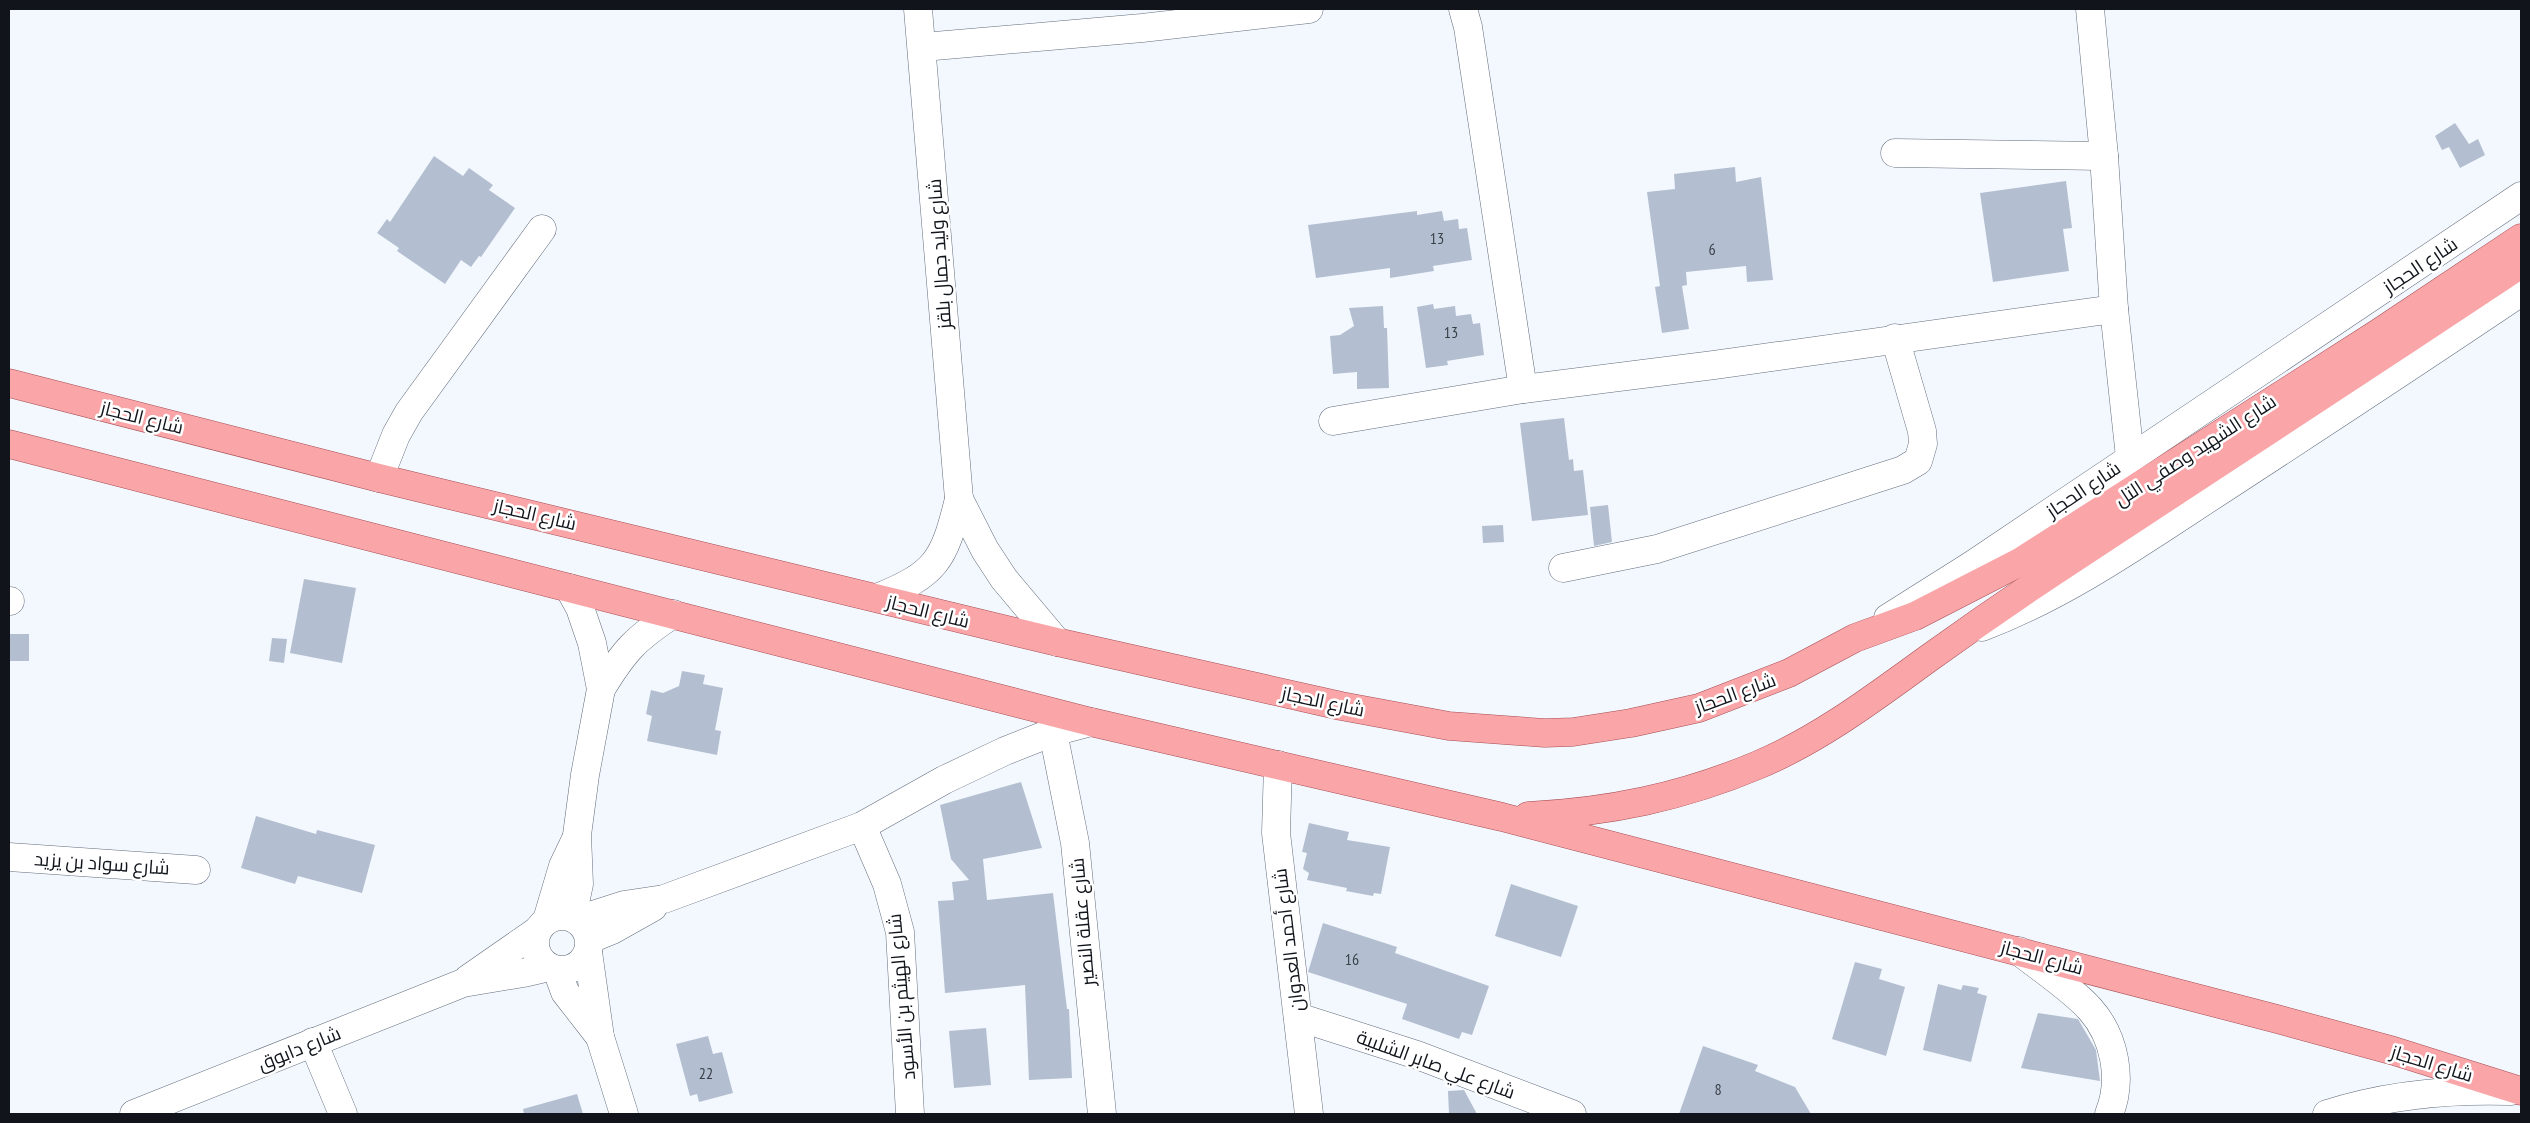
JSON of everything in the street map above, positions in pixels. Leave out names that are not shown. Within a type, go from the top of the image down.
[{"type":"main road","name":"شارع الشهيد وصفي التل","points":[[1960,636],[2136,503],[2377,334],[2521,238]]},
{"type":"main road","name":"شارع الشهيد وصفي التل","points":[[1856,638],[1915,616],[1983,583],[2136,503],[2521,264]]},
{"type":"main road","name":"شارع الحجاز","points":[[9,383],[379,478],[1057,642],[1341,706],[1449,726],[1545,733],[1622,725],[1699,708],[1789,673],[1856,638]]},
{"type":"main road","name":"شارع الحجاز","points":[[9,444],[1091,722],[1502,817],[2019,951],[2394,1051],[2521,1091]]},
{"type":"main road","name":"شارع الحجاز","points":[[1502,817],[1620,808],[1711,784],[1752,768],[1802,743],[1858,709],[1960,636]]},
{"type":"street","name":"شارع وليد جمال بلقز","points":[[877,598],[919,579],[936,562],[951,534],[958,499],[923,47],[918,9]]},
{"type":"street","points":[[923,47],[1142,28],[1309,9]]},
{"type":"street","points":[[1463,9],[1468,26],[1523,389]]},
{"type":"street","points":[[2090,9],[2104,156],[2114,309],[2130,457]]},
{"type":"street","points":[[1895,153],[2104,156]]},
{"type":"street","name":"شارع الحجاز","points":[[1856,638],[1972,565],[2521,196]]},
{"type":"street","points":[[379,478],[396,435],[409,412],[542,229]]},
{"type":"street","name":"شارع الحجاز","points":[[1960,636],[2028,609],[2084,577],[2387,382],[2521,292]]},
{"type":"street","points":[[1333,420],[1523,389],[1714,366],[1895,338],[2114,309]]},
{"type":"street","points":[[1563,568],[1657,549],[1903,470],[1918,461],[1923,444],[1922,431],[1895,338]]},
{"type":"street","name":"شارع وليد جمال بلقز","points":[[958,499],[985,550],[1004,579],[1057,642]]},
{"type":"street","points":[[568,588],[580,608],[592,643],[601,689]]},
{"type":"street","points":[[624,1114],[569,930],[579,884],[577,835],[585,775],[601,689],[617,662],[636,639],[672,614]]},
{"type":"street","points":[[600,1037],[565,992],[553,968],[541,960],[536,951],[535,941],[569,930],[632,920],[664,899],[862,826],[944,780],[1005,751],[1053,732],[1091,722]]},
{"type":"street","name":"شارع عقلة النصير","points":[[1053,732],[1075,844],[1102,1114]]},
{"type":"street","name":"شارع أحمد العدوان","points":[[1278,765],[1276,833],[1309,1114]]},
{"type":"street","name":"شارع الهيثم بن الأسود","points":[[862,826],[888,884],[900,932],[910,1114]]},
{"type":"street","name":"شارع سواد بن يزيد","points":[[9,857],[196,870]]},
{"type":"street","name":"شارع دابوق","points":[[134,1114],[463,983],[569,930],[579,965],[572,968],[553,968],[463,983]]},
{"type":"street","points":[[2019,951],[2090,1009],[2102,1026],[2111,1045],[2116,1066],[2116,1087],[2109,1114]]},
{"type":"street","name":"شارع علي صابر الشلبية","points":[[1298,1017],[1417,1055],[1572,1114]]},
{"type":"street","points":[[313,1042],[343,1114]]},
{"type":"street","points":[[2327,1114],[2411,1095],[2466,1091],[2521,1091]]},
{"type":"building","points":[[2455,123],[2469,144],[2478,139],[2485,155],[2460,168],[2449,147],[2442,150],[2435,136]]},
{"type":"building","points":[[434,156],[463,176],[469,168],[493,185],[489,190],[515,208],[481,257],[479,256],[471,267],[461,260],[445,284],[397,251],[399,248],[377,233],[387,219],[390,222]]},
{"type":"building","points":[[1735,167],[1736,182],[1761,177],[1773,280],[1747,282],[1746,266],[1686,272],[1687,285],[1682,286],[1689,329],[1662,333],[1655,287],[1660,286],[1647,192],[1675,189],[1674,174]]},
{"type":"building","points":[[2066,181],[2072,228],[2063,229],[2069,271],[1993,282],[1980,193]]},
{"type":"building","points":[[1417,211],[1417,215],[1442,211],[1444,221],[1458,219],[1459,229],[1467,228],[1472,260],[1433,266],[1434,271],[1390,278],[1390,268],[1316,278],[1308,225]]},
{"type":"building","points":[[1433,304],[1434,309],[1455,306],[1456,316],[1471,314],[1473,324],[1480,323],[1484,355],[1447,361],[1448,365],[1426,368],[1417,307]]},
{"type":"building","points":[[1383,306],[1384,328],[1387,328],[1389,388],[1357,389],[1357,372],[1333,374],[1330,336],[1340,335],[1354,326],[1349,308]]},
{"type":"building","points":[[1564,418],[1569,460],[1573,459],[1574,471],[1583,470],[1588,515],[1532,521],[1520,423]]},
{"type":"building","points":[[1608,505],[1612,542],[1594,546],[1590,507]]},
{"type":"building","points":[[1503,525],[1504,542],[1483,543],[1482,526]]},
{"type":"building","points":[[304,579],[356,588],[342,663],[290,653]]},
{"type":"building","points":[[9,634],[29,634],[29,661],[9,661]]},
{"type":"building","points":[[272,638],[287,639],[284,663],[269,661]]},
{"type":"building","points":[[682,671],[705,675],[703,684],[723,688],[715,730],[721,731],[717,755],[647,741],[652,716],[646,714],[651,690],[663,693],[679,686]]},
{"type":"building","points":[[1021,782],[1042,848],[983,859],[987,900],[1053,893],[1067,1009],[1069,1009],[1072,1078],[1029,1080],[1025,985],[945,993],[938,901],[954,900],[952,882],[969,880],[951,859],[940,805]]},
{"type":"building","points":[[256,816],[316,834],[317,830],[375,845],[362,893],[298,876],[295,884],[241,868]]},
{"type":"building","points":[[1309,823],[1349,832],[1347,840],[1390,847],[1381,894],[1374,893],[1373,896],[1346,891],[1347,888],[1307,880],[1309,873],[1303,869],[1307,853],[1302,852]]},
{"type":"building","points":[[1511,884],[1578,906],[1561,957],[1495,936]]},
{"type":"building","points":[[1323,923],[1397,947],[1395,953],[1489,986],[1472,1035],[1462,1032],[1459,1039],[1402,1019],[1407,1004],[1308,972]]},
{"type":"building","points":[[1855,962],[1882,969],[1879,979],[1905,987],[1886,1056],[1832,1039]]},
{"type":"building","points":[[1938,984],[1961,990],[1963,985],[1979,988],[1977,993],[1987,996],[1971,1062],[1923,1050]]},
{"type":"building","points":[[2038,1013],[2078,1019],[2096,1050],[2100,1081],[2021,1068]]},
{"type":"building","points":[[986,1028],[991,1085],[954,1088],[949,1031]]},
{"type":"building","points":[[708,1036],[713,1054],[722,1052],[733,1093],[699,1102],[697,1094],[690,1096],[676,1044]]},
{"type":"building","points":[[1703,1046],[1758,1065],[1755,1071],[1795,1087],[1811,1114],[1679,1114]]},
{"type":"building","points":[[1464,1090],[1477,1114],[1449,1114],[1448,1091]]},
{"type":"building","points":[[577,1094],[583,1114],[524,1114],[523,1109]]}]
